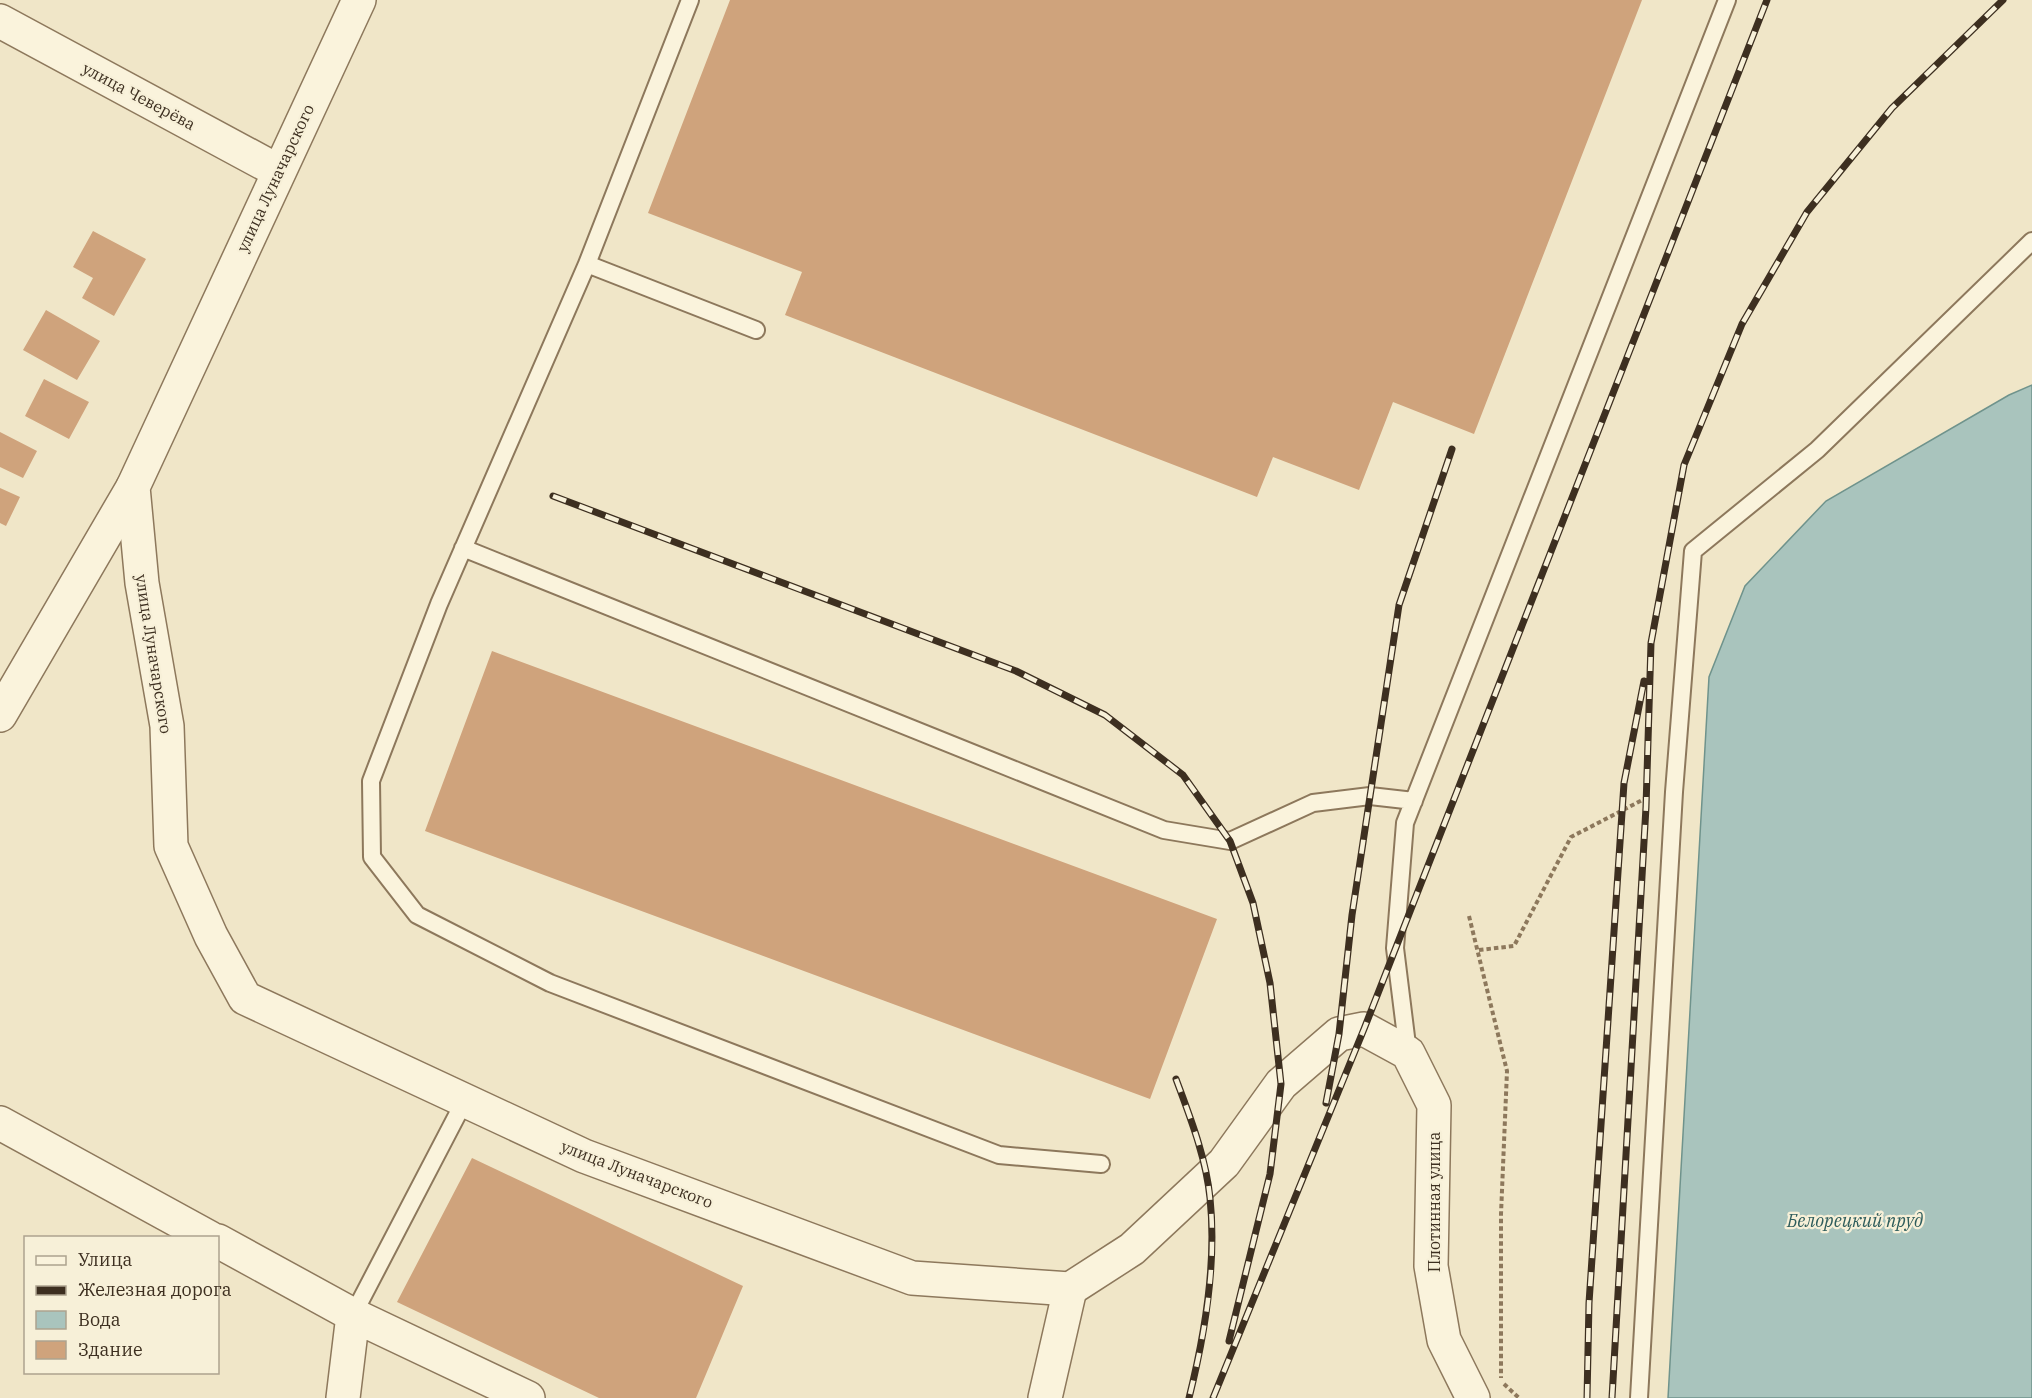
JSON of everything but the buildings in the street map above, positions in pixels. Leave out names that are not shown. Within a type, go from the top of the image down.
[{"type":"street","name":"улица Луначарского","points":[[0,715],[133,486],[358,0]]},
{"type":"street","name":"улица Чеверёва","points":[[0,21],[278,171]]},
{"type":"street","name":"улица Луначарского","points":[[133,486],[142,583],[167,726],[171,846],[217,946],[245,998],[584,1156],[912,1278],[1070,1289]]},
{"type":"street","points":[[1046,1398],[1070,1289],[1132,1249],[1224,1164],[1281,1084],[1339,1034],[1364,1029],[1408,1053]]},
{"type":"street","name":"Плотинная улица","points":[[1408,1053],[1434,1105],[1431,1266],[1444,1340],[1462,1389]]},
{"type":"street","points":[[0,1124],[206,1236]]},
{"type":"street","points":[[219,1242],[353,1315],[528,1398]]},
{"type":"street","points":[[343,1398],[353,1315]]},
{"type":"lane","points":[[690,0],[587,264],[464,548],[371,781],[372,857],[417,915],[550,982],[999,1155],[1101,1164]]},
{"type":"lane","points":[[1408,1053],[1395,948],[1405,823],[1726,0]]},
{"type":"lane","points":[[1639,1398],[1674,792],[1693,551],[1817,450],[2032,241]]},
{"type":"lane","points":[[587,264],[756,330]]},
{"type":"lane","points":[[464,548],[1164,830],[1230,841],[1313,803],[1370,796],[1414,801]]},
{"type":"lane","points":[[353,1315],[465,1100]]},
{"type":"path","points":[[1479,950],[1514,946],[1570,837],[1647,797],[1674,792]]},
{"type":"path","points":[[1468,916],[1479,950],[1507,1071],[1501,1214],[1501,1381],[1519,1398]]},
{"type":"water","name":"Белорецкий пруд","points":[[2032,385],[2032,1398],[1668,1398],[1709,677],[1745,586],[1826,501],[2009,395]]},
{"type":"railway","points":[[1213,1398],[1364,1029],[1767,0]]},
{"type":"railway","points":[[1612,1398],[1646,807],[1651,643],[1684,465],[1742,324],[1807,212],[1892,108],[2003,0]]},
{"type":"railway","points":[[1326,1103],[1339,1034],[1352,915],[1399,605],[1452,449]]},
{"type":"railway","points":[[553,496],[1016,671],[1105,715],[1183,775],[1230,841],[1253,903],[1270,983],[1281,1084],[1270,1174],[1229,1341]]},
{"type":"railway","points":[[1587,1398],[1589,1303],[1624,783],[1644,681]]},
{"type":"railway","points":[[1176,1079],[1205,1167],[1212,1223],[1211,1273],[1205,1324],[1189,1398]]}]
